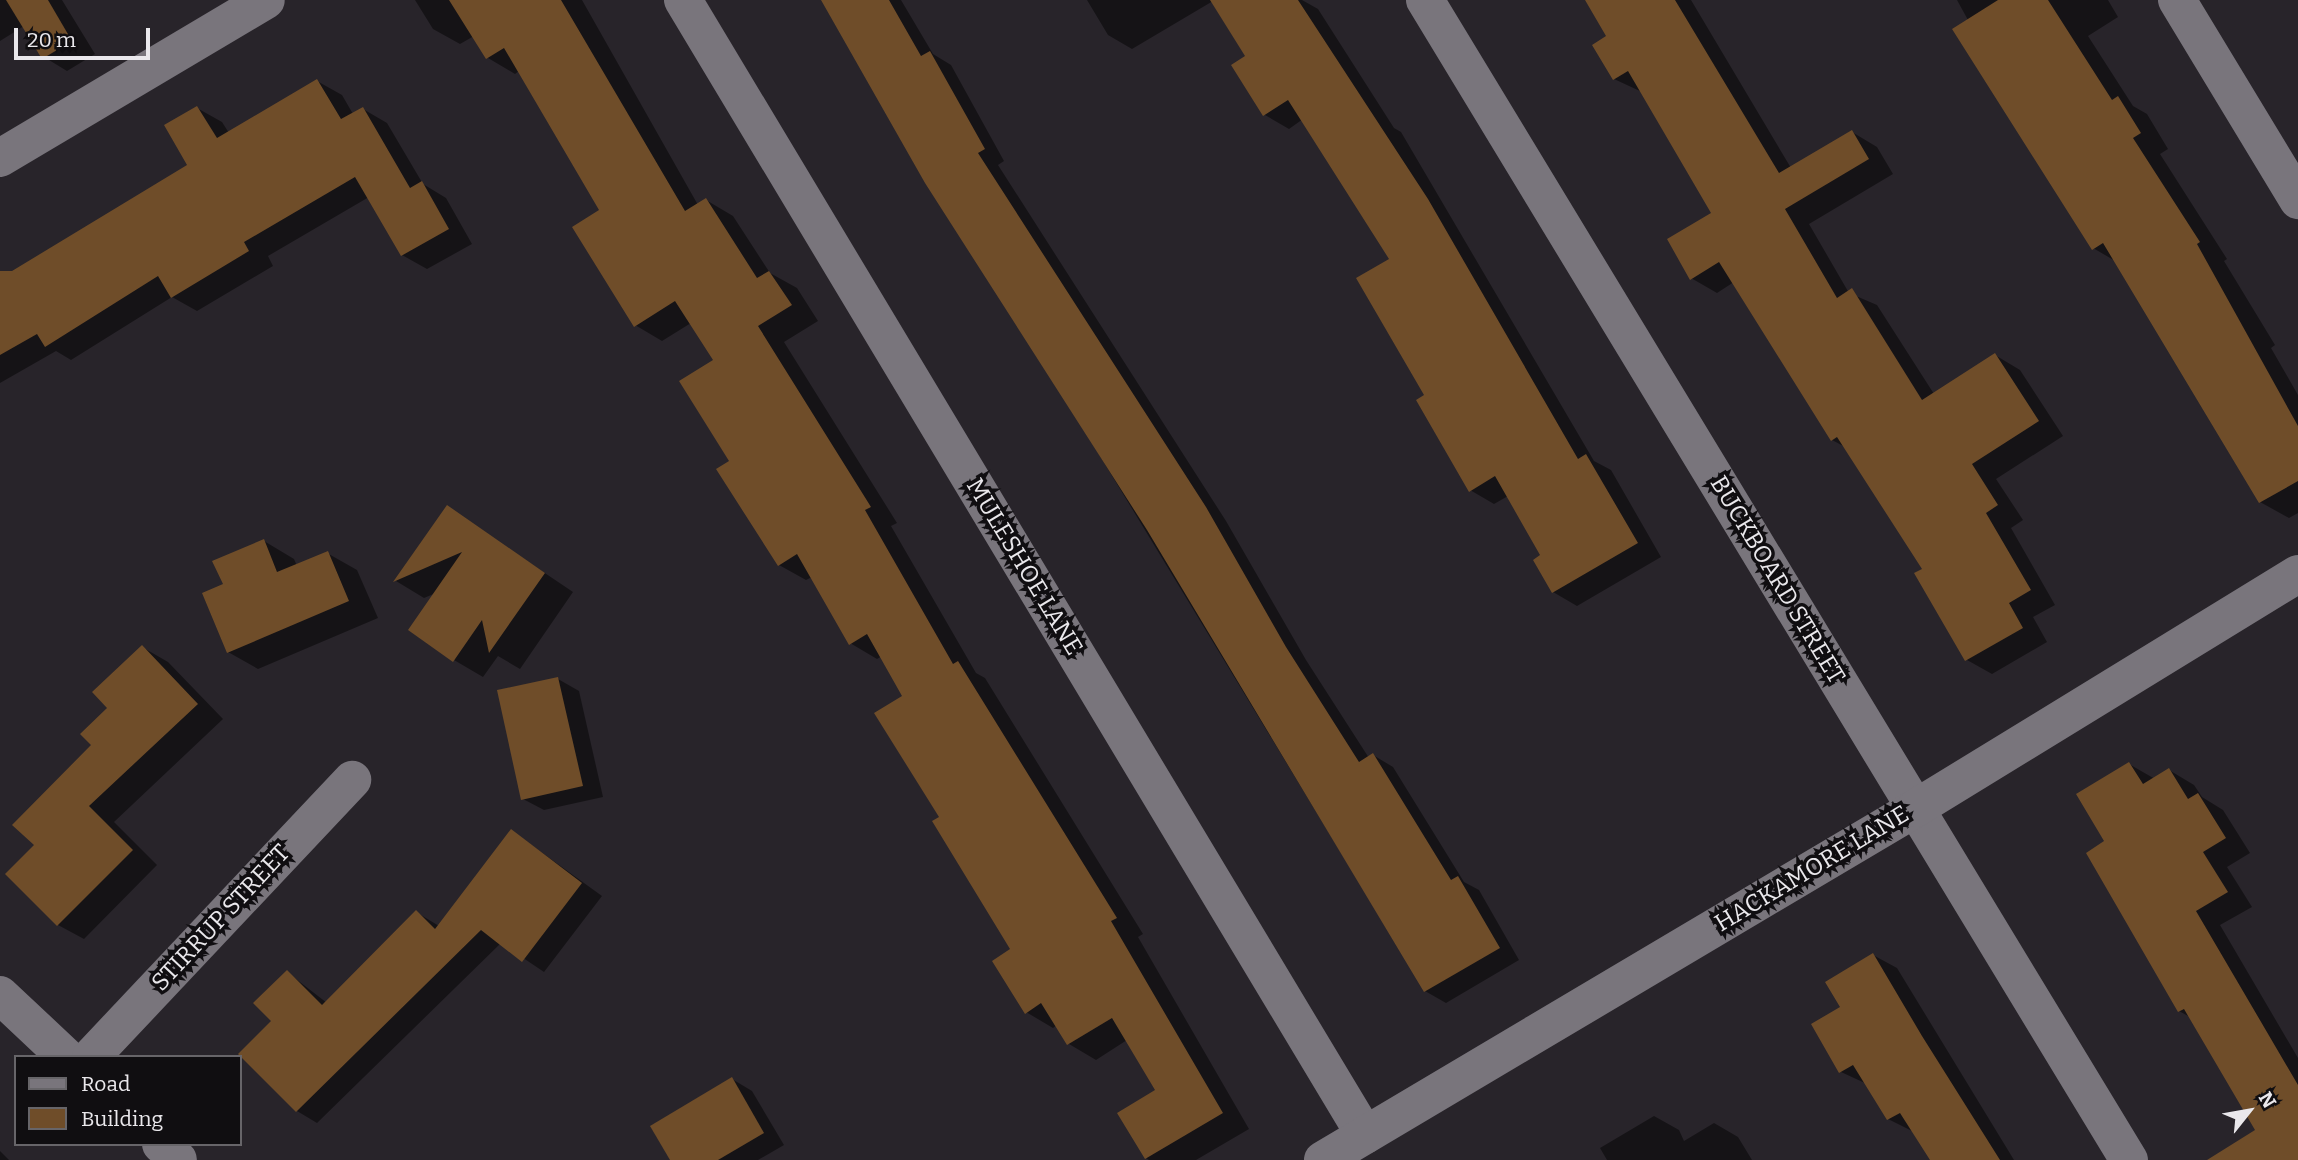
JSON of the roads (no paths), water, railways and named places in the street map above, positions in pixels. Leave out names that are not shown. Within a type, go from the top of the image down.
[{"type":"street","points":[[0,158],[266,0]]},
{"type":"street","name":"MULESHOE LANE","points":[[683,0],[1365,1135]]},
{"type":"street","name":"BUCKBOARD STREET","points":[[1425,0],[2129,1160]]},
{"type":"street","points":[[2176,0],[2298,200]]},
{"type":"street","name":"HACKAMORE LANE","points":[[1323,1160],[1916,808],[2298,574]]},
{"type":"street","name":"STIRRUP STREET","points":[[93,1055],[352,780]]},
{"type":"street","points":[[0,995],[64,1055]]},
{"type":"street","points":[[163,1146],[178,1160]]}]
